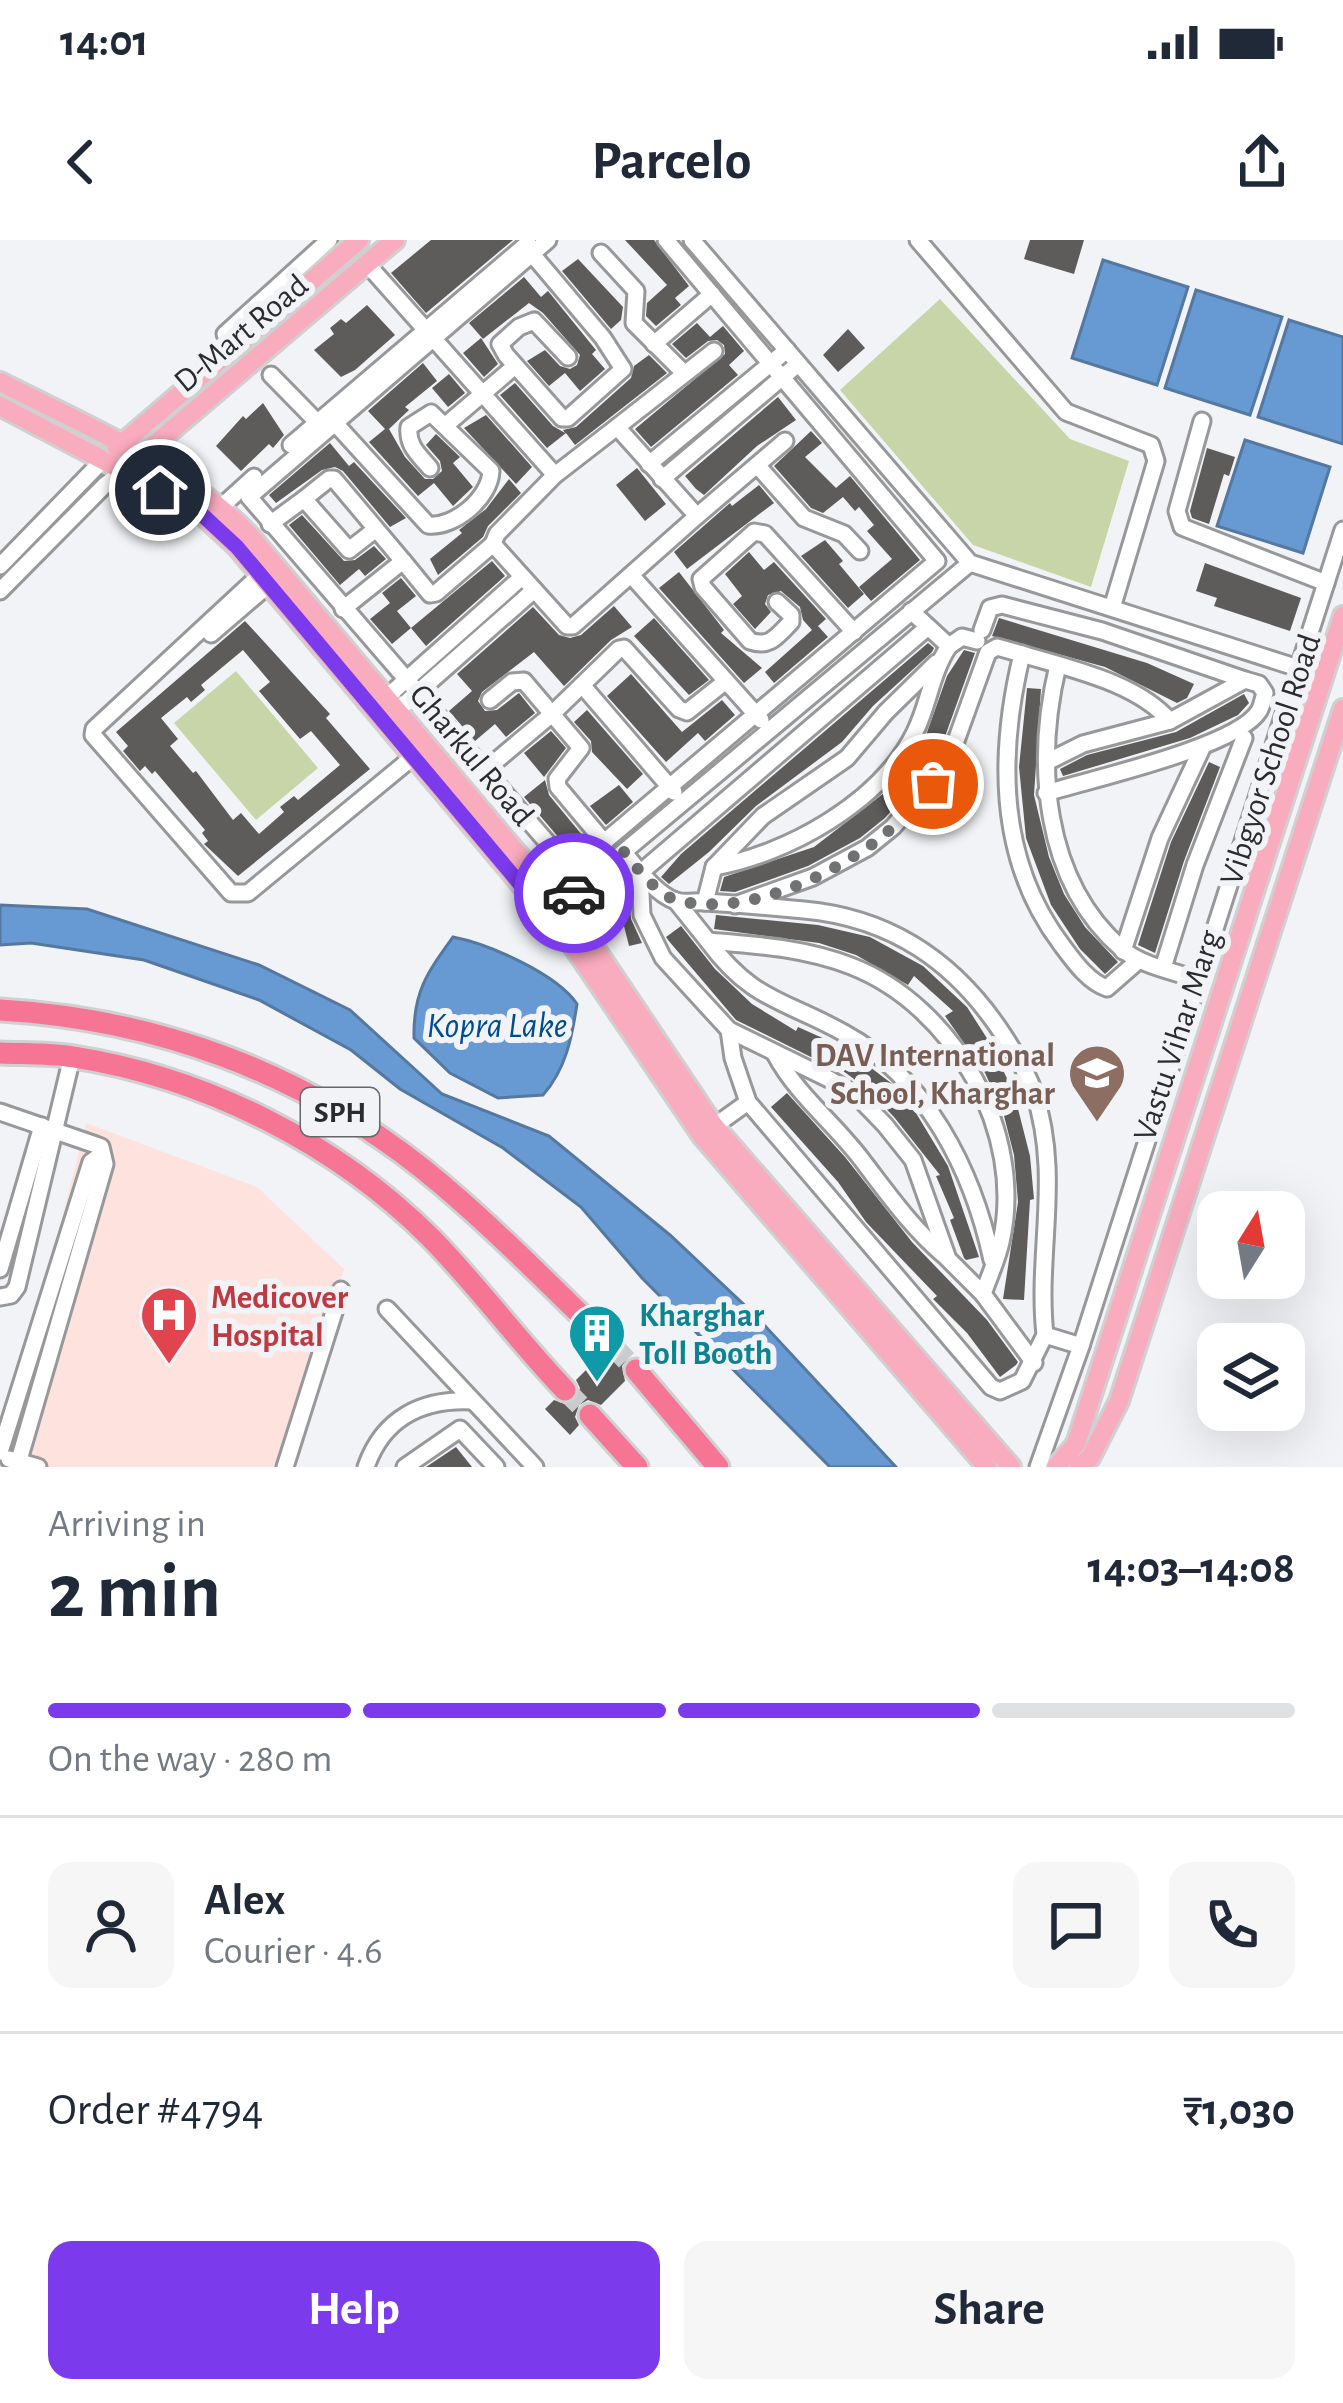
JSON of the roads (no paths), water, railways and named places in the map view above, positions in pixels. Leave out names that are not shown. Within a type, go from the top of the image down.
[{"type":"highway","name":"SPH","points":[[0,1010],[86,1018],[178,1039],[308,1093],[425,1170],[612,1345]]},
{"type":"highway","name":"SPH","points":[[0,1053],[72,1057],[207,1094],[325,1153],[428,1235],[565,1390]]},
{"type":"highway","points":[[636,1370],[718,1467]]},
{"type":"highway","points":[[590,1415],[638,1467]]},
{"type":"main road","name":"D-Mart Road","points":[[104,459],[359,240]]},
{"type":"main road","name":"D-Mart Road","points":[[125,470],[394,240]]},
{"type":"main road","name":"Gharkul Road","points":[[0,382],[142,455],[220,506],[250,536],[385,710],[413,756],[606,961],[708,1131],[987,1467]]},
{"type":"main road","name":"Gharkul Road","points":[[0,406],[125,470],[209,520],[385,710]]},
{"type":"main road","name":"Vastu Vihar Marg","points":[[1056,1467],[1076,1444],[1343,616]]},
{"type":"main road","points":[[1084,1463],[1119,1401],[1343,709]]},
{"type":"main road","name":"Gharkul Road","points":[[708,1131],[1011,1467]]},
{"type":"main road","points":[[1145,1227],[1173,1236]]},
{"type":"street","points":[[225,334],[329,240]]},
{"type":"street","points":[[220,506],[532,247],[548,240]]},
{"type":"street","points":[[326,422],[250,494],[249,501],[571,870],[935,564],[936,558],[666,240]]},
{"type":"street","points":[[692,240],[970,562],[1298,668]]},
{"type":"street","points":[[918,240],[1066,412],[1151,446],[1156,461],[1112,608]]},
{"type":"street","points":[[532,247],[623,369],[568,418],[562,418],[500,344],[527,321],[543,329],[568,357]]},
{"type":"street","points":[[602,253],[636,291],[632,319],[684,373]]},
{"type":"street","points":[[367,264],[555,475]]},
{"type":"street","points":[[654,344],[712,294]]},
{"type":"street","points":[[270,524],[334,479],[430,594],[436,593],[494,544],[497,534],[555,475],[714,350]]},
{"type":"street","points":[[649,464],[793,357]]},
{"type":"street","points":[[446,425],[515,366]]},
{"type":"street","points":[[662,479],[775,371]]},
{"type":"street","points":[[271,375],[326,422],[428,525],[450,524],[489,489],[492,479],[491,471],[431,413],[409,428],[409,444],[430,468]]},
{"type":"street","points":[[1202,421],[1177,511],[1182,527],[1326,583]]},
{"type":"street","points":[[617,427],[698,516]]},
{"type":"street","points":[[494,544],[567,626],[573,626],[785,441]]},
{"type":"street","points":[[0,566],[104,459]]},
{"type":"street","points":[[758,465],[804,518],[844,534],[860,551]]},
{"type":"street","points":[[0,591],[125,470]]},
{"type":"street","points":[[304,499],[349,550],[376,529]]},
{"type":"street","name":"Vibgyor School Road","points":[[1038,1467],[1343,530]]},
{"type":"street","points":[[777,602],[790,615],[790,622],[771,642],[760,644],[750,641],[700,579],[744,537],[765,534],[854,632]]},
{"type":"street","points":[[343,608],[403,561]]},
{"type":"street","points":[[554,910],[970,562]]},
{"type":"street","points":[[631,575],[770,730]]},
{"type":"street","points":[[263,581],[97,722],[94,735],[238,896],[384,778]]},
{"type":"street","points":[[385,710],[528,584]]},
{"type":"street","points":[[211,634],[241,599]]},
{"type":"street","points":[[705,902],[714,867],[763,816],[847,758],[945,652],[962,637],[980,636],[990,608],[1002,605],[1102,632],[1245,680],[1265,693],[1258,712],[1237,735],[1163,968]]},
{"type":"street","points":[[911,610],[945,652]]},
{"type":"street","points":[[640,873],[928,627]]},
{"type":"street","points":[[735,905],[825,871],[893,827],[948,763],[988,652],[997,647],[1137,695],[1160,708],[1170,721]]},
{"type":"street","points":[[484,771],[624,648],[687,712],[726,681]]},
{"type":"street","points":[[714,867],[771,852],[868,791],[891,769],[917,729],[945,652]]},
{"type":"street","points":[[1022,654],[1009,707],[1004,760],[1013,842],[1029,892],[1048,927],[1101,987],[1107,988],[1139,960]]},
{"type":"street","points":[[1058,665],[1048,726],[1046,793],[1064,865],[1088,910],[1123,951],[1198,980]]},
{"type":"street","points":[[490,700],[519,679],[581,748],[556,779],[558,787],[605,843]]},
{"type":"street","points":[[1047,761],[1083,744],[1170,721],[1245,680]]},
{"type":"street","points":[[582,685],[683,802]]},
{"type":"street","points":[[1046,793],[1237,735],[1272,747]]},
{"type":"street","points":[[1123,951],[1160,838],[1202,748]]},
{"type":"street","points":[[349,803],[413,756]]},
{"type":"street","points":[[624,852],[640,873],[676,901],[749,987],[844,1032],[913,1089],[958,1157],[986,1231],[993,1265]]},
{"type":"street","points":[[640,873],[642,915],[655,944],[678,975],[729,1030],[858,1097],[885,1125],[913,1160],[949,1259]]},
{"type":"street","points":[[676,901],[839,915],[881,928],[916,946],[979,997],[1034,1090],[1043,1134],[1048,1244],[1040,1293],[1045,1336],[1034,1363],[1014,1388],[991,1388],[748,1102],[729,1030]]},
{"type":"street","points":[[708,941],[797,950],[856,968],[885,982],[943,1030],[982,1096],[1000,1147],[1002,1239],[983,1294]]},
{"type":"street","points":[[776,1054],[790,1081],[865,1164],[888,1198],[983,1294],[1034,1363]]},
{"type":"street","points":[[0,1268],[72,1057]]},
{"type":"street","points":[[708,1131],[748,1102]]},
{"type":"street","points":[[0,1112],[96,1145],[104,1174],[17,1464]]},
{"type":"street","points":[[0,1298],[17,1287],[49,1129]]},
{"type":"street","points":[[38,1467],[17,1464],[0,1454],[91,1162],[101,1155]]},
{"type":"street","points":[[285,1467],[341,1290]]},
{"type":"street","points":[[387,1309],[535,1467]]},
{"type":"street","points":[[1045,1336],[1081,1346]]},
{"type":"street","points":[[366,1467],[377,1440],[395,1420],[445,1400],[472,1401]]},
{"type":"street","points":[[8,1427],[26,1433]]},
{"type":"street","points":[[405,1467],[460,1429],[496,1467]]},
{"type":"water","points":[[1103,260],[1188,287],[1157,385],[1072,358]]},
{"type":"water","points":[[1196,290],[1282,317],[1250,415],[1165,388]]},
{"type":"water","points":[[1289,320],[1343,337],[1343,444],[1258,417]]},
{"type":"water","points":[[1245,440],[1330,467],[1303,553],[1217,526]]},
{"type":"water","points":[[0,905],[87,909],[259,965],[350,1010],[442,1094],[549,1136],[670,1235],[754,1314],[896,1467],[830,1467],[642,1278],[581,1207],[503,1148],[400,1089],[351,1050],[259,1000],[144,960],[31,943],[0,945]]},
{"type":"water","name":"Kopra Lake","points":[[453,937],[521,962],[554,982],[577,1004],[563,1063],[543,1095],[498,1098],[450,1073],[414,1038],[423,984]]},
{"type":"tunnel","points":[[612,1345],[636,1370]]},
{"type":"tunnel","points":[[565,1390],[590,1415]]},
{"type":"place","name":"DAV International School, Kharghar","points":[[1097,1124]]},
{"type":"place","name":"Medicover Hospital","points":[[169,1366]]},
{"type":"place","name":"Kharghar Toll Booth","points":[[597,1384]]}]
